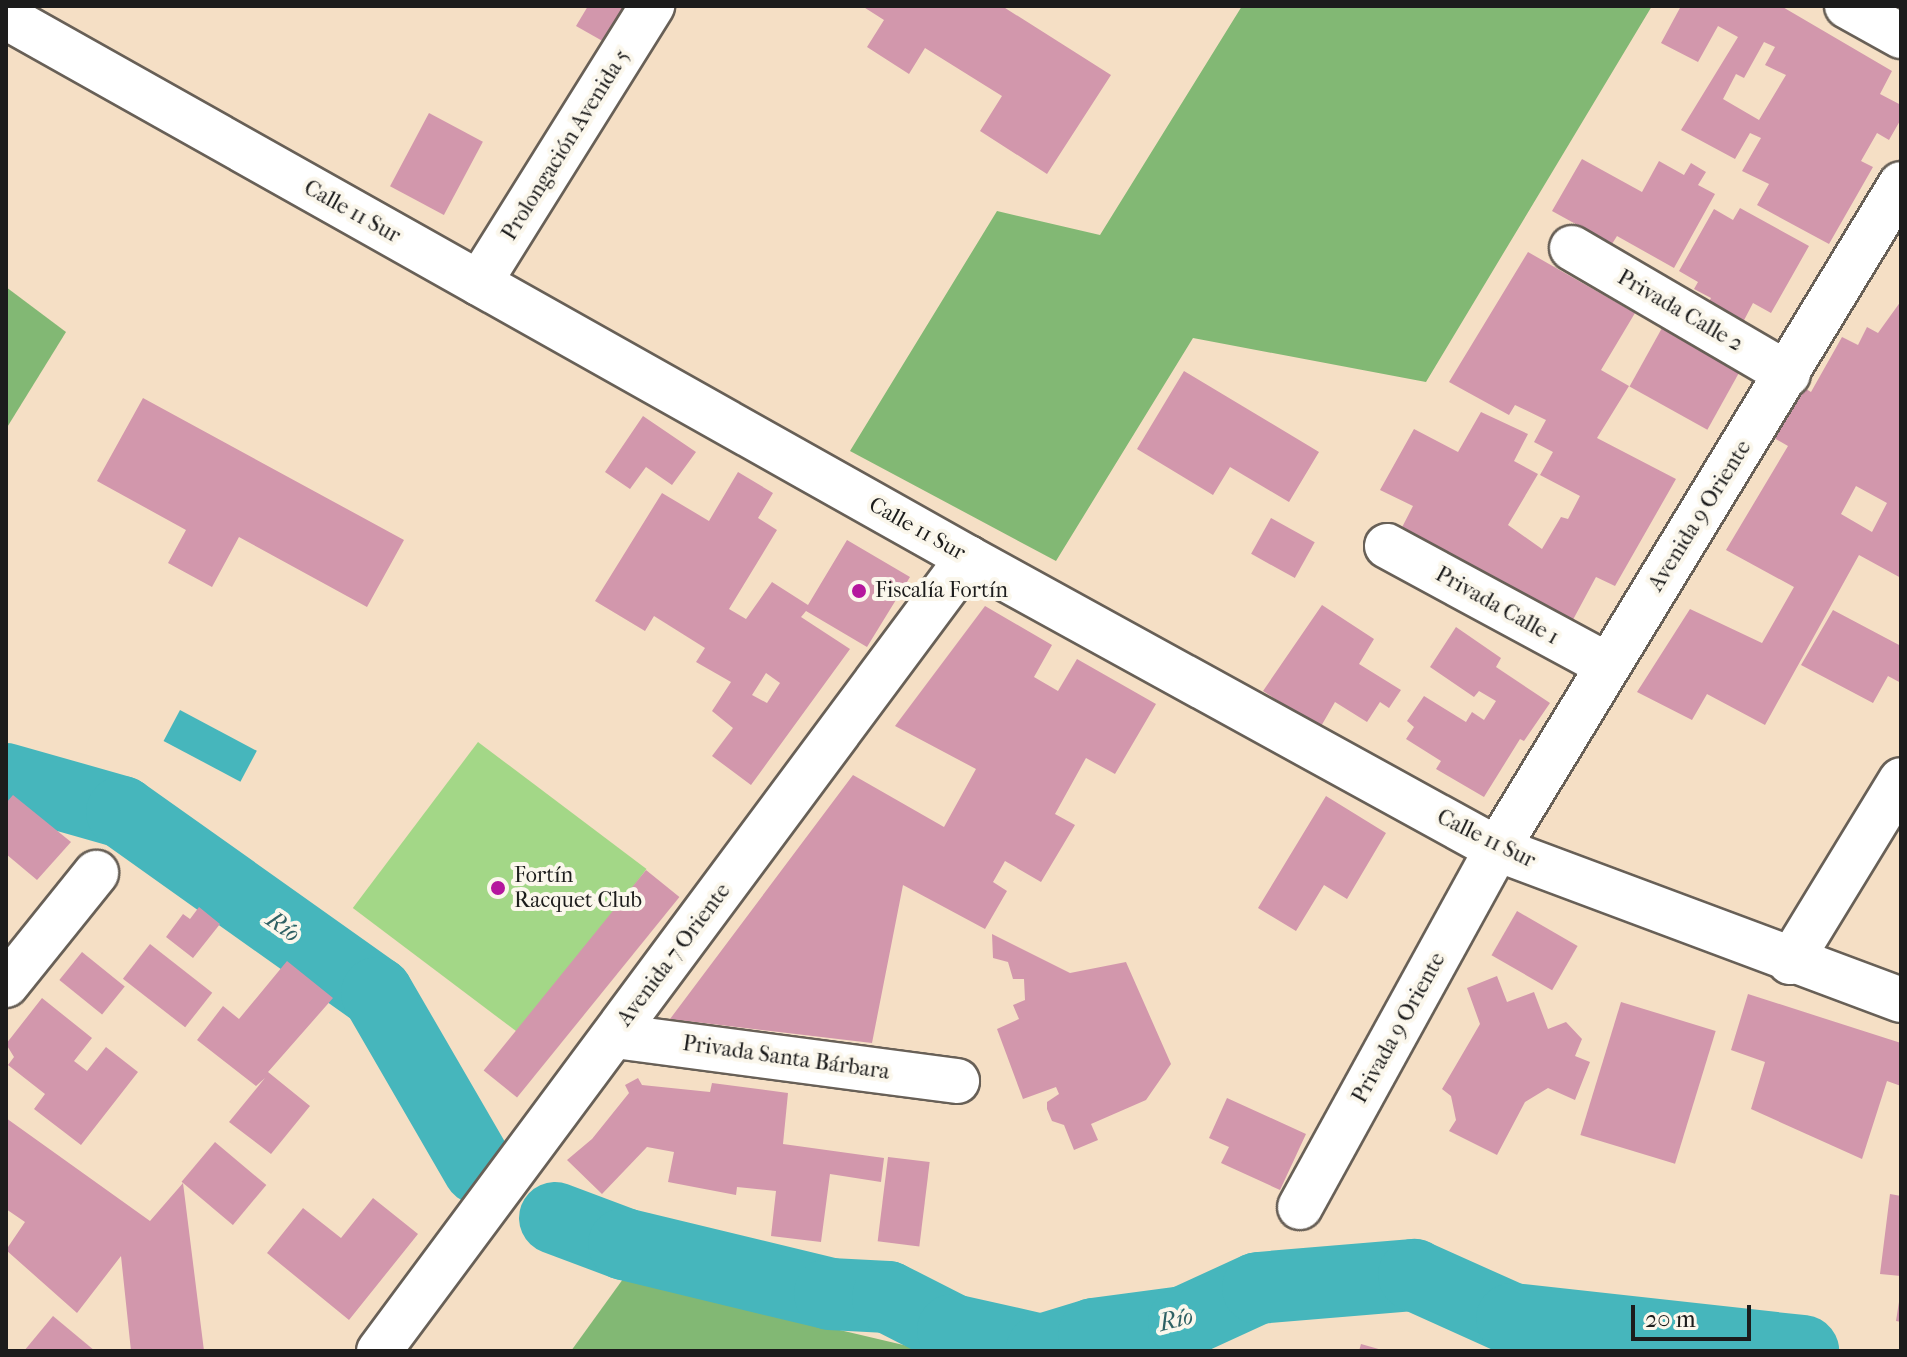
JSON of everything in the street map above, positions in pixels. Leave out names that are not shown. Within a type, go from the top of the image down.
[{"type":"street","name":"Prolongación Avenida 5","points":[[479,283],[652,6]]},
{"type":"street","points":[[1847,6],[1901,36]]},
{"type":"street","name":"Calle 11 Sur","points":[[6,17],[968,558],[1497,849],[1790,962],[1901,1000]]},
{"type":"street","name":"Avenida 9 Oriente","points":[[1497,849],[1901,184]]},
{"type":"street","name":"Privada Calle 2","points":[[1572,248],[1788,374]]},
{"type":"street","name":"Privada Calle 1","points":[[1387,546],[1607,665]]},
{"type":"street","name":"Avenida 7 Oriente","points":[[379,1351],[968,558]]},
{"type":"street","points":[[1790,962],[1901,780]]},
{"type":"street","name":"Privada 9 Oriente","points":[[1300,1207],[1497,849]]},
{"type":"street","points":[[6,985],[96,873]]},
{"type":"street","name":"Privada Santa Bárbara","points":[[615,1036],[957,1081]]},
{"type":"green space","points":[[1242,6],[1652,6],[1426,382],[1193,338],[1056,561],[850,451],[997,211],[1100,235]]},
{"type":"green space","points":[[6,287],[66,332],[6,429]]},
{"type":"green space","name":"Fortín Racquet Club","points":[[478,742],[647,869],[521,1035],[353,908]]},
{"type":"green space","points":[[623,1279],[929,1351],[571,1351]]},
{"type":"water","points":[[180,710],[257,751],[240,782],[164,741]]},
{"type":"building","points":[[588,6],[628,6],[606,43],[576,26]]},
{"type":"building","points":[[862,6],[1002,6],[1111,75],[1047,174],[980,131],[1002,96],[925,48],[909,74],[867,47],[884,20]]},
{"type":"building","points":[[1681,6],[1781,6],[1892,71],[1880,94],[1901,105],[1901,119],[1889,140],[1877,133],[1861,161],[1873,167],[1829,244],[1757,205],[1769,184],[1742,171],[1761,138],[1750,133],[1735,159],[1681,130],[1738,37],[1718,26],[1698,62],[1661,43]],"holes":[[[1764,42],[1775,47],[1765,65],[1786,75],[1759,120],[1723,99],[1736,74],[1744,78]]]},
{"type":"building","points":[[429,113],[483,142],[444,215],[390,186]]},
{"type":"building","points":[[1582,159],[1642,192],[1659,161],[1684,175],[1691,163],[1706,172],[1698,185],[1715,194],[1674,268],[1617,236],[1612,244],[1552,211]]},
{"type":"building","points":[[1740,208],[1809,246],[1771,313],[1753,303],[1741,326],[1706,307],[1711,298],[1694,289],[1698,282],[1679,271],[1714,209],[1733,220]]},
{"type":"building","points":[[1528,252],[1635,313],[1601,370],[1629,386],[1597,438],[1676,479],[1615,586],[1596,577],[1568,629],[1397,537],[1413,506],[1380,490],[1414,429],[1458,452],[1481,412],[1528,434],[1514,461],[1538,474],[1508,525],[1542,549],[1561,517],[1568,519],[1580,496],[1540,475],[1553,452],[1534,442],[1546,420],[1515,405],[1509,415],[1449,382]]},
{"type":"building","points":[[1901,301],[1901,578],[1859,555],[1765,725],[1707,694],[1692,720],[1637,692],[1690,609],[1762,643],[1794,587],[1726,550],[1788,446],[1774,438],[1801,386],[1811,392],[1842,337],[1858,345],[1867,327],[1878,333]],"holes":[[[1856,486],[1887,503],[1872,532],[1841,514]]]},
{"type":"building","points":[[1662,328],[1740,371],[1707,430],[1630,387]]},
{"type":"building","points":[[1184,371],[1319,452],[1289,502],[1230,467],[1213,495],[1137,449]]},
{"type":"building","points":[[143,398],[404,540],[367,607],[239,537],[212,587],[168,563],[186,530],[97,481]]},
{"type":"building","points":[[643,416],[696,452],[672,485],[646,467],[630,489],[605,472]]},
{"type":"building","points":[[738,472],[773,493],[758,518],[777,530],[729,609],[746,619],[772,582],[808,605],[847,540],[910,577],[867,647],[806,611],[801,617],[850,649],[751,785],[712,756],[733,728],[712,711],[731,682],[696,662],[705,648],[654,616],[645,631],[595,601],[662,493],[709,521]],"holes":[[[766,673],[780,683],[767,703],[752,695]]]},
{"type":"building","points":[[1271,518],[1315,542],[1295,578],[1251,554]]},
{"type":"building","points":[[1322,605],[1374,639],[1359,664],[1401,690],[1389,708],[1380,702],[1367,722],[1335,702],[1320,728],[1263,691]]},
{"type":"building","points":[[985,606],[1052,645],[1034,677],[1058,691],[1077,659],[1156,704],[1115,774],[1086,758],[1055,814],[1075,825],[1041,882],[1005,861],[993,882],[1007,891],[985,929],[903,885],[872,1043],[670,1019],[853,775],[944,827],[976,769],[895,726]]},
{"type":"building","points":[[1833,610],[1901,646],[1901,683],[1888,676],[1873,703],[1801,665]]},
{"type":"building","points":[[1456,627],[1501,658],[1496,667],[1550,703],[1524,741],[1520,739],[1484,797],[1436,769],[1441,761],[1406,739],[1414,727],[1407,721],[1424,696],[1466,722],[1472,712],[1484,720],[1496,701],[1479,691],[1474,697],[1430,667]]},
{"type":"building","points":[[13,795],[71,842],[37,880],[6,854],[6,803]]},
{"type":"building","points":[[1326,796],[1386,833],[1347,899],[1324,885],[1296,931],[1258,908]]},
{"type":"building","points":[[646,870],[679,897],[517,1098],[484,1071]]},
{"type":"building","points":[[199,907],[220,924],[193,958],[166,937],[183,914],[190,919]]},
{"type":"building","points":[[1517,911],[1578,946],[1552,990],[1492,955]]},
{"type":"building","points":[[992,934],[1070,973],[1126,962],[1171,1064],[1146,1100],[1091,1124],[1098,1140],[1074,1150],[1064,1125],[1052,1121],[1047,1109],[1047,1102],[1059,1094],[1056,1087],[1023,1099],[997,1029],[1019,1019],[1013,1005],[1025,1000],[1024,979],[1013,979],[1008,962],[993,958]]},
{"type":"building","points":[[150,944],[212,993],[185,1027],[123,979]]},
{"type":"building","points":[[82,952],[125,987],[102,1015],[59,980]]},
{"type":"building","points":[[287,961],[333,998],[268,1072],[310,1106],[271,1154],[229,1122],[265,1078],[256,1086],[197,1040],[223,1006],[239,1019]]},
{"type":"building","points":[[1497,976],[1507,1002],[1534,992],[1548,1029],[1566,1022],[1582,1039],[1575,1056],[1590,1062],[1575,1100],[1548,1088],[1525,1102],[1497,1155],[1449,1131],[1456,1120],[1451,1096],[1442,1089],[1480,1024],[1467,988]]},
{"type":"building","points":[[1748,994],[1901,1043],[1901,1086],[1887,1081],[1862,1159],[1751,1109],[1765,1062],[1731,1050]]},
{"type":"building","points":[[42,998],[92,1038],[74,1061],[87,1071],[106,1047],[138,1072],[81,1145],[34,1109],[45,1094],[8,1065],[14,1057],[6,1044]]},
{"type":"building","points":[[1621,1002],[1716,1031],[1675,1164],[1580,1135]]},
{"type":"building","points":[[638,1078],[642,1085],[710,1092],[712,1083],[788,1093],[783,1144],[884,1158],[881,1182],[830,1174],[821,1242],[771,1236],[776,1191],[737,1187],[736,1195],[668,1182],[674,1152],[647,1147],[602,1194],[567,1160],[592,1139],[629,1093],[625,1085]]},
{"type":"building","points":[[1227,1098],[1306,1134],[1280,1190],[1221,1163],[1229,1147],[1209,1138]]},
{"type":"building","points":[[6,1118],[150,1221],[183,1183],[204,1351],[131,1351],[121,1256],[77,1313],[6,1250],[25,1222],[6,1209]]},
{"type":"building","points":[[215,1142],[266,1185],[233,1225],[182,1182]]},
{"type":"building","points":[[888,1157],[930,1162],[919,1246],[878,1241]]},
{"type":"building","points":[[1890,1194],[1901,1196],[1901,1276],[1880,1274]]},
{"type":"building","points":[[373,1198],[418,1234],[349,1320],[267,1253],[303,1208],[341,1238]]},
{"type":"building","points":[[1901,1302],[1901,1322],[1896,1321]]},
{"type":"building","points":[[53,1316],[95,1351],[24,1351]]},
{"type":"building","points":[[1361,1344],[1382,1350],[1382,1351],[1359,1351]]},
{"type":"waterway","name":"Río","points":[[6,779],[122,812],[377,993],[479,1169]]},
{"type":"waterway","name":"Río","points":[[555,1218],[624,1244],[830,1294],[888,1297],[953,1330],[1042,1350],[1094,1334],[1184,1322],[1258,1288],[1414,1275],[1512,1319],[1803,1351]]},
{"type":"place","name":"Fiscalía Fortín","points":[[859,591]]},
{"type":"place","name":"Fortín Racquet Club","points":[[498,888]]}]
